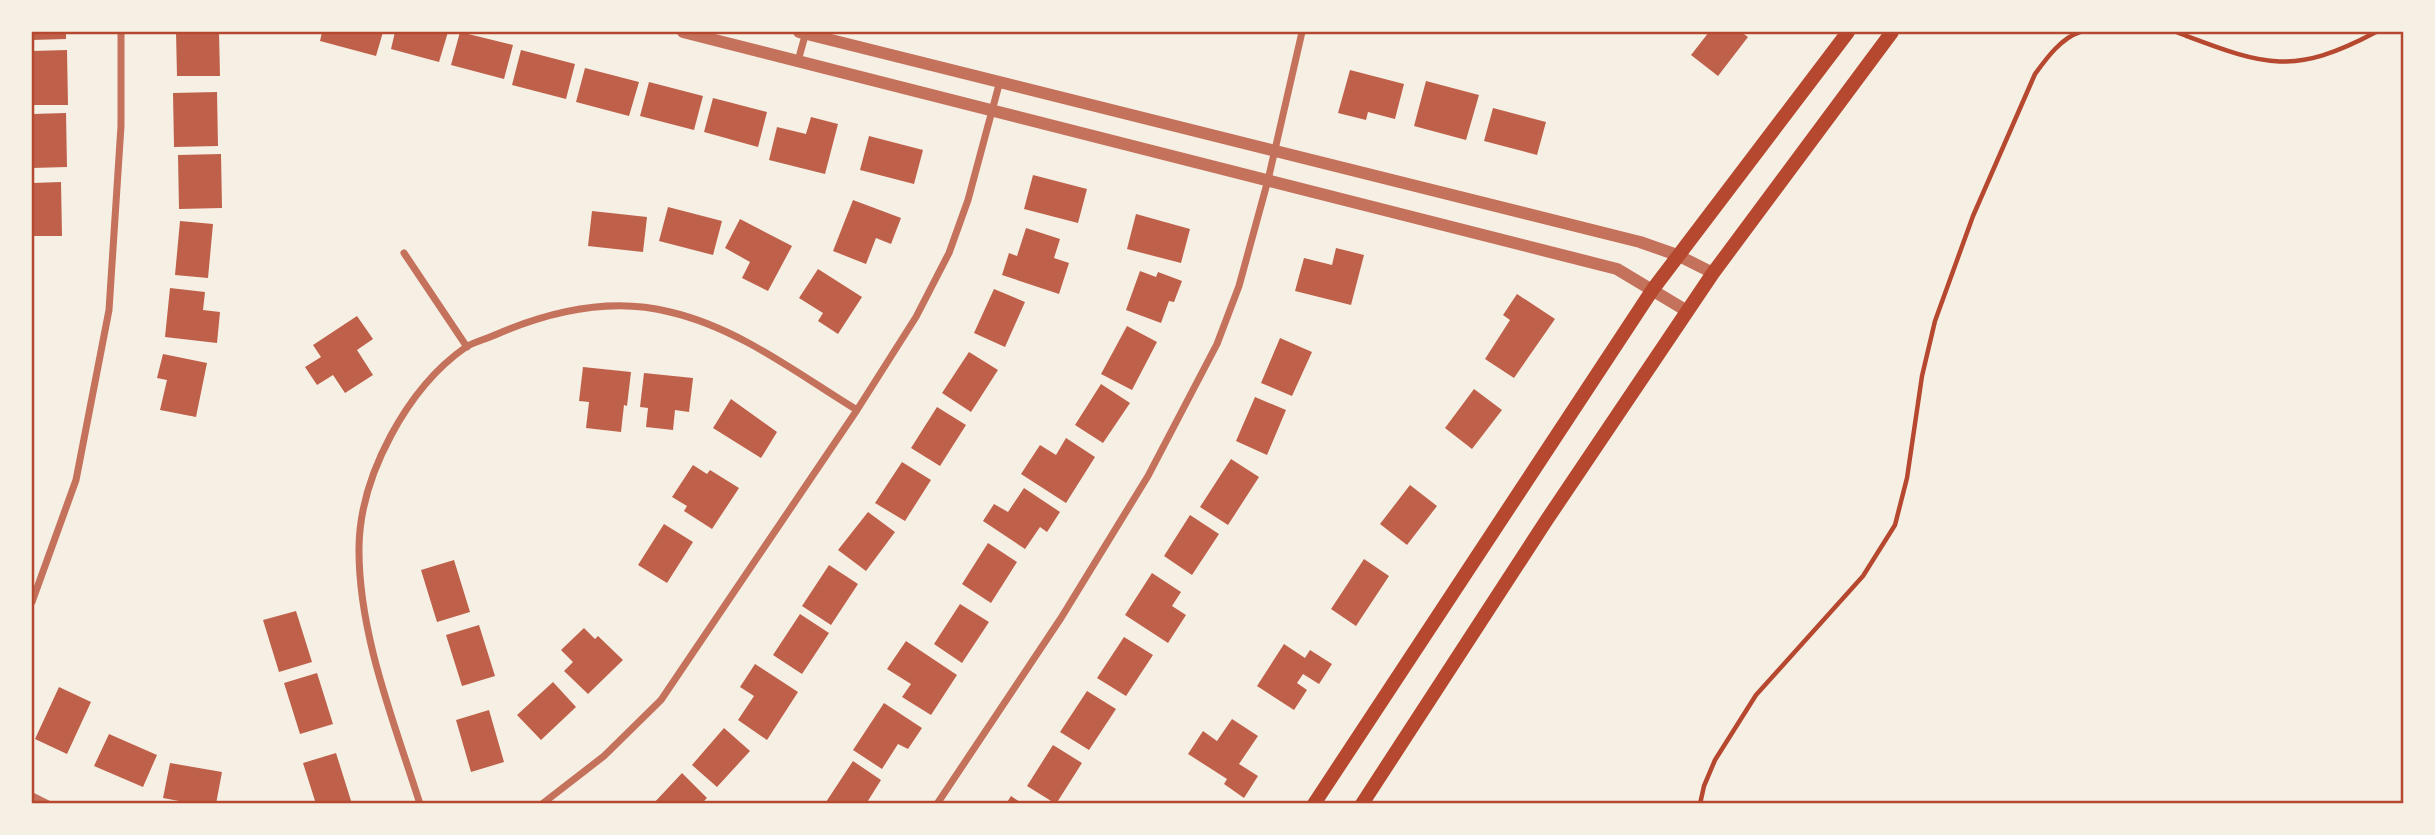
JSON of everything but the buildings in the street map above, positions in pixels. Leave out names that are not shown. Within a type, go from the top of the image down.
[{"type":"main road","points":[[1314,803],[1653,289],[1848,32]]},
{"type":"main road","points":[[1362,803],[1546,521],[1713,273],[1892,32]]},
{"type":"street","points":[[32,602],[76,480],[109,310],[121,126],[121,32]]},
{"type":"street","points":[[684,32],[1617,269],[1687,311]]},
{"type":"street","points":[[799,61],[804,32],[1640,242],[1677,255],[1713,273]]},
{"type":"street","points":[[937,803],[1061,618],[1148,476],[1229,317],[1268,180],[1302,32]]},
{"type":"street","points":[[542,803],[604,757],[660,701],[857,410],[916,317],[949,254],[968,200],[1000,81]]},
{"type":"street","points":[[404,254],[467,347]]},
{"type":"street","points":[[420,803],[366,627],[359,576],[359,544],[365,503],[377,467],[395,426],[424,385],[467,347],[518,325],[570,310],[624,305],[699,319],[739,338],[857,410]]},
{"type":"street","points":[[32,796],[48,803]]},
{"type":"path","points":[[1700,803],[1715,760],[1756,695],[1863,576],[1895,525],[1908,478],[1922,376],[1936,321],[1973,216],[2035,74],[2046,57],[2080,32]]},
{"type":"path","points":[[2176,32],[2243,57],[2283,63],[2323,56],[2376,32]]}]
